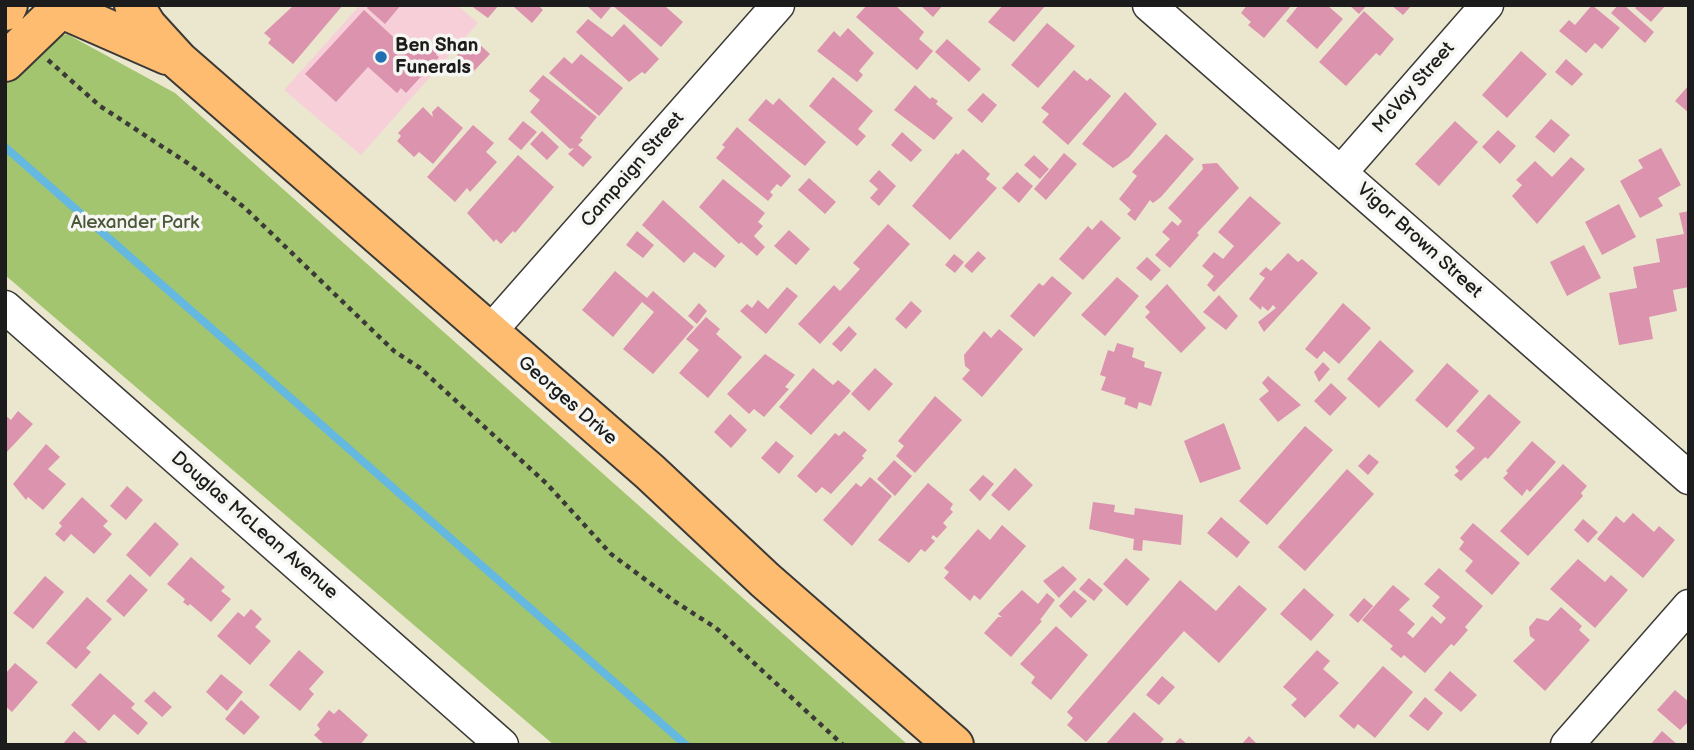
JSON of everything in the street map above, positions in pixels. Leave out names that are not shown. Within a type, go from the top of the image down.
[{"type":"main road","points":[[5,11],[8,5]]},
{"type":"main road","name":"Georges Drive","points":[[134,5],[147,26],[178,61],[488,334],[650,472],[765,580],[954,745]]},
{"type":"main road","name":"Georges Drive","points":[[47,23],[178,61]]},
{"type":"street","name":"Campaign Street","points":[[488,334],[778,5]]},
{"type":"street","name":"Vigor Brown Street","points":[[1149,5],[1689,478]]},
{"type":"street","name":"McVay Street","points":[[1342,172],[1487,5]]},
{"type":"street","name":"Douglas McLean Avenue","points":[[5,307],[502,745]]},
{"type":"street","points":[[1567,745],[1689,606]]},
{"type":"path","points":[[47,23],[100,106],[189,164],[245,208],[394,351],[420,368],[547,484],[611,554],[674,601],[716,628],[843,745]]},
{"type":"shaded area","name":"Ben Shan Funerals","points":[[360,5],[457,5],[478,23],[361,155],[284,90]]},
{"type":"green space","name":"Alexander Park","points":[[67,34],[175,93],[908,745],[554,745],[5,275],[5,67],[19,50]]},
{"type":"building","points":[[294,5],[343,5],[293,64],[268,43],[271,39],[264,33]]},
{"type":"building","points":[[369,5],[401,5],[385,24],[367,8]]},
{"type":"building","points":[[470,5],[499,5],[488,18]]},
{"type":"building","points":[[538,5],[543,10],[532,23],[514,7]]},
{"type":"building","points":[[586,5],[609,5],[611,7],[601,19]]},
{"type":"building","points":[[612,5],[668,5],[666,7],[683,22],[661,47]]},
{"type":"building","points":[[867,5],[895,5],[924,32],[919,39],[933,51],[917,70],[856,17]]},
{"type":"building","points":[[920,5],[943,5],[933,17]]},
{"type":"building","points":[[1003,5],[1046,5],[1014,42],[988,22]]},
{"type":"building","points":[[1247,5],[1292,5],[1264,38],[1248,25],[1251,22],[1241,13]]},
{"type":"building","points":[[1299,5],[1327,5],[1343,19],[1317,49],[1286,21]]},
{"type":"building","points":[[1349,5],[1367,5],[1359,14]]},
{"type":"building","points":[[1391,5],[1412,5],[1403,15]]},
{"type":"building","points":[[1592,5],[1620,28],[1602,49],[1595,43],[1586,53],[1559,31],[1569,20],[1575,25]]},
{"type":"building","points":[[1618,5],[1624,5],[1654,32],[1645,43],[1611,13]]},
{"type":"building","points":[[1638,5],[1666,5],[1651,22],[1635,8]]},
{"type":"building","points":[[364,10],[414,56],[424,45],[438,52],[436,55],[439,57],[406,93],[401,88],[397,93],[368,67],[336,102],[305,74]]},
{"type":"building","points":[[1364,11],[1394,39],[1380,56],[1376,53],[1346,86],[1319,62]]},
{"type":"building","points":[[588,19],[612,37],[624,24],[659,59],[645,74],[642,72],[629,82],[576,32]]},
{"type":"building","points":[[1047,23],[1075,46],[1038,88],[1011,65]]},
{"type":"building","points":[[848,28],[874,53],[859,71],[863,75],[857,82],[817,51],[834,31],[840,37]]},
{"type":"building","points":[[947,39],[981,69],[969,82],[935,52]]},
{"type":"building","points":[[476,41],[490,54],[473,72],[457,55],[469,42],[472,45]]},
{"type":"building","points":[[1521,51],[1547,74],[1507,118],[1482,95]]},
{"type":"building","points":[[581,54],[623,88],[599,116],[549,73],[564,57],[572,64]]},
{"type":"building","points":[[1566,59],[1583,74],[1572,86],[1555,72]]},
{"type":"building","points":[[1074,70],[1087,81],[1090,78],[1111,96],[1068,145],[1042,122],[1049,114],[1041,108]]},
{"type":"building","points":[[543,75],[597,117],[580,138],[583,140],[578,145],[592,157],[583,167],[568,154],[574,148],[570,149],[530,112],[540,100],[529,91]]},
{"type":"building","points":[[833,77],[873,111],[858,129],[866,136],[857,146],[809,106]]},
{"type":"building","points":[[915,85],[930,99],[932,97],[938,101],[936,104],[953,118],[934,140],[894,110]]},
{"type":"building","points":[[1689,85],[1689,113],[1675,101]]},
{"type":"building","points":[[1125,92],[1157,124],[1129,157],[1113,168],[1082,144]]},
{"type":"building","points":[[983,93],[997,105],[982,123],[967,110]]},
{"type":"building","points":[[779,98],[826,142],[805,166],[748,120],[766,99],[773,105]]},
{"type":"building","points":[[438,106],[463,128],[433,164],[419,152],[414,157],[397,141],[401,136],[398,133],[423,107],[433,117],[432,112]]},
{"type":"building","points":[[1551,119],[1570,135],[1554,153],[1535,137]]},
{"type":"building","points":[[523,121],[537,132],[521,150],[508,139]]},
{"type":"building","points":[[1455,121],[1478,142],[1439,186],[1415,164]]},
{"type":"building","points":[[473,125],[494,143],[486,152],[497,162],[470,192],[467,188],[455,202],[427,177]]},
{"type":"building","points":[[737,127],[791,176],[781,187],[777,184],[770,192],[773,195],[768,201],[716,158],[725,147],[722,145]]},
{"type":"building","points":[[1498,130],[1516,146],[1500,164],[1482,147]]},
{"type":"building","points":[[542,131],[559,147],[547,160],[530,144]]},
{"type":"building","points":[[902,132],[922,150],[911,162],[891,145]]},
{"type":"building","points":[[1166,134],[1194,159],[1161,197],[1153,203],[1150,200],[1135,221],[1127,214],[1131,210],[1119,199],[1137,176],[1132,172]]},
{"type":"building","points":[[1661,148],[1681,185],[1658,198],[1663,206],[1640,218],[1620,181],[1643,168],[1638,160]]},
{"type":"building","points":[[963,149],[990,174],[986,179],[997,188],[950,240],[912,206],[956,153],[958,155]]},
{"type":"building","points":[[1064,153],[1077,164],[1046,200],[1034,189]]},
{"type":"building","points":[[518,155],[554,187],[515,233],[513,231],[501,244],[496,239],[494,242],[467,213]]},
{"type":"building","points":[[1034,155],[1049,169],[1040,179],[1024,165]]},
{"type":"building","points":[[1571,157],[1585,169],[1537,224],[1512,196],[1522,185],[1516,180],[1535,161],[1552,177]]},
{"type":"building","points":[[1217,163],[1239,188],[1197,233],[1199,235],[1170,268],[1155,255],[1170,239],[1162,232],[1172,221],[1178,226],[1182,221],[1168,208],[1203,169],[1202,164]]},
{"type":"building","points":[[879,170],[896,186],[879,206],[870,198],[878,189],[869,181]]},
{"type":"building","points":[[1017,172],[1033,186],[1019,203],[1002,188]]},
{"type":"building","points":[[809,178],[836,202],[825,214],[798,190]]},
{"type":"building","points":[[723,179],[765,213],[758,222],[763,226],[754,236],[765,247],[757,256],[741,242],[739,244],[699,207]]},
{"type":"building","points":[[1250,196],[1281,223],[1214,292],[1207,285],[1214,276],[1202,266],[1214,252],[1223,259],[1234,246],[1218,232]]},
{"type":"building","points":[[663,200],[725,256],[715,268],[694,252],[684,263],[642,225]]},
{"type":"building","points":[[1619,204],[1636,237],[1602,255],[1585,222]]},
{"type":"building","points":[[1689,211],[1689,287],[1673,290],[1677,311],[1649,317],[1653,339],[1619,345],[1609,293],[1637,288],[1633,267],[1660,262],[1656,239],[1684,234],[1679,213]]},
{"type":"building","points":[[1101,220],[1121,238],[1083,280],[1059,259],[1088,226],[1092,230]]},
{"type":"building","points":[[888,224],[910,244],[820,344],[798,324],[834,285],[840,291],[860,269],[853,263]]},
{"type":"building","points":[[789,230],[810,249],[796,265],[774,246]]},
{"type":"building","points":[[637,231],[654,245],[643,258],[626,245]]},
{"type":"building","points":[[1584,245],[1601,278],[1567,296],[1550,262]]},
{"type":"building","points":[[978,251],[986,258],[972,273],[964,266]]},
{"type":"building","points":[[1288,253],[1298,262],[1302,259],[1318,273],[1264,332],[1258,322],[1276,308],[1273,305],[1268,311],[1262,306],[1261,310],[1249,299],[1265,278],[1259,274],[1266,267],[1271,271]]},
{"type":"building","points":[[954,254],[964,262],[955,273],[945,265]]},
{"type":"building","points":[[1147,257],[1161,270],[1151,281],[1136,268]]},
{"type":"building","points":[[615,271],[647,298],[653,291],[694,327],[653,374],[623,349],[654,312],[642,302],[613,337],[582,310]]},
{"type":"building","points":[[1052,276],[1072,293],[1034,337],[1010,316],[1039,283],[1043,286]]},
{"type":"building","points":[[1117,277],[1139,296],[1105,336],[1081,315]]},
{"type":"building","points":[[1167,284],[1206,328],[1181,353],[1145,317],[1150,312],[1145,307]]},
{"type":"building","points":[[787,287],[798,296],[766,334],[740,311],[747,304],[752,308],[758,300],[768,309]]},
{"type":"building","points":[[1219,295],[1238,316],[1226,330],[1203,312]]},
{"type":"building","points":[[911,301],[922,311],[906,329],[895,319]]},
{"type":"building","points":[[699,303],[707,311],[697,324],[688,316]]},
{"type":"building","points":[[1343,303],[1371,328],[1339,364],[1324,351],[1317,359],[1305,349]]},
{"type":"building","points":[[706,317],[720,329],[716,334],[742,357],[708,398],[679,373],[699,350],[686,339]]},
{"type":"building","points":[[849,326],[857,334],[841,352],[832,344]]},
{"type":"building","points":[[999,329],[1023,349],[982,397],[962,379],[970,370],[965,366],[964,355],[984,331],[991,338]]},
{"type":"building","points":[[1380,340],[1414,371],[1379,408],[1347,379]]},
{"type":"building","points":[[1117,343],[1134,348],[1132,357],[1145,362],[1144,367],[1162,372],[1151,406],[1139,402],[1137,409],[1124,404],[1126,398],[1101,390],[1106,377],[1100,375],[1108,350],[1114,352]]},
{"type":"building","points":[[765,354],[795,375],[785,387],[789,389],[764,417],[754,409],[749,414],[727,394]]},
{"type":"building","points":[[1323,362],[1330,369],[1319,382],[1314,372]]},
{"type":"building","points":[[1447,363],[1479,391],[1447,428],[1415,400]]},
{"type":"building","points":[[813,368],[833,385],[838,380],[851,391],[811,435],[779,407]]},
{"type":"building","points":[[875,368],[893,384],[869,411],[851,394]]},
{"type":"building","points":[[1268,376],[1301,405],[1278,422],[1259,399],[1269,391],[1262,383]]},
{"type":"building","points":[[1331,383],[1347,398],[1330,416],[1314,401]]},
{"type":"building","points":[[1489,394],[1521,422],[1488,459],[1485,457],[1461,481],[1454,475],[1459,471],[1455,467],[1475,448],[1456,431]]},
{"type":"building","points":[[935,396],[962,420],[915,473],[896,456],[904,446],[898,441]]},
{"type":"building","points":[[18,411],[33,424],[5,454],[5,415],[11,420]]},
{"type":"building","points":[[730,414],[747,430],[731,448],[714,432]]},
{"type":"building","points":[[1224,423],[1241,469],[1200,483],[1184,441]]},
{"type":"building","points":[[1305,426],[1333,450],[1267,525],[1239,501]]},
{"type":"building","points":[[844,431],[867,450],[862,456],[864,458],[831,494],[822,487],[816,493],[797,476],[835,433],[839,436]]},
{"type":"building","points":[[776,441],[794,456],[779,474],[761,458]]},
{"type":"building","points":[[1532,441],[1556,462],[1530,492],[1527,489],[1522,496],[1503,478]]},
{"type":"building","points":[[46,444],[60,457],[48,469],[66,484],[43,510],[28,497],[26,500],[13,484]]},
{"type":"building","points":[[1369,454],[1379,462],[1368,475],[1358,466]]},
{"type":"building","points":[[894,460],[912,476],[895,496],[877,479]]},
{"type":"building","points":[[1563,464],[1587,486],[1581,493],[1583,496],[1528,556],[1500,531]]},
{"type":"building","points":[[1015,468],[1033,485],[1009,511],[991,495]]},
{"type":"building","points":[[1347,469],[1374,494],[1305,571],[1278,547]]},
{"type":"building","points":[[983,475],[994,484],[980,501],[969,490]]},
{"type":"building","points":[[870,477],[892,496],[852,546],[823,520],[856,483],[861,487]]},
{"type":"building","points":[[928,483],[953,504],[950,509],[953,512],[943,523],[947,527],[937,538],[933,535],[931,538],[935,541],[925,552],[921,549],[909,563],[878,540]]},
{"type":"building","points":[[127,486],[143,500],[126,520],[110,506]]},
{"type":"building","points":[[82,497],[108,521],[103,526],[112,534],[94,554],[71,534],[64,542],[55,534],[62,526],[59,523]]},
{"type":"building","points":[[1093,502],[1115,505],[1114,512],[1134,515],[1135,508],[1183,515],[1181,545],[1143,540],[1142,551],[1133,550],[1134,539],[1089,529]]},
{"type":"building","points":[[1633,513],[1654,532],[1659,526],[1675,540],[1643,578],[1597,539],[1616,516],[1624,523]]},
{"type":"building","points":[[1221,517],[1250,542],[1237,558],[1207,533]]},
{"type":"building","points":[[1583,519],[1598,532],[1588,543],[1574,530]]},
{"type":"building","points":[[155,522],[179,544],[150,577],[126,555]]},
{"type":"building","points":[[1473,523],[1520,563],[1492,595],[1465,571],[1473,561],[1459,549],[1464,542],[1460,538]]},
{"type":"building","points":[[1002,525],[1026,546],[980,600],[974,595],[970,601],[944,578],[949,572],[944,568],[978,529],[990,540]]},
{"type":"building","points":[[191,557],[225,587],[221,591],[231,599],[211,622],[190,604],[188,606],[183,602],[185,599],[167,584]]},
{"type":"building","points":[[1126,558],[1150,579],[1127,606],[1103,584]]},
{"type":"building","points":[[1578,559],[1605,582],[1611,575],[1628,590],[1595,628],[1550,589]]},
{"type":"building","points":[[1063,566],[1077,579],[1059,598],[1043,581]]},
{"type":"building","points":[[1439,568],[1483,606],[1465,627],[1468,630],[1454,646],[1451,644],[1425,673],[1404,655],[1401,658],[1390,649],[1393,646],[1362,620],[1393,585],[1410,599],[1399,610],[1415,624],[1407,633],[1413,638],[1432,616],[1441,624],[1446,618],[1432,606],[1440,597],[1424,584]]},
{"type":"building","points":[[130,574],[148,590],[124,617],[106,601]]},
{"type":"building","points":[[45,576],[64,592],[33,629],[13,613]]},
{"type":"building","points":[[1089,578],[1103,590],[1094,601],[1079,589]]},
{"type":"building","points":[[1180,580],[1216,611],[1239,585],[1267,609],[1219,663],[1184,631],[1086,742],[1067,725],[1073,718],[1067,712]]},
{"type":"building","points":[[1304,588],[1334,615],[1311,641],[1280,614]]},
{"type":"building","points":[[1022,590],[1038,604],[1047,593],[1055,600],[1040,620],[1042,621],[1011,657],[984,633],[998,617],[1002,617],[998,614]]},
{"type":"building","points":[[1074,590],[1087,601],[1071,618],[1059,606]]},
{"type":"building","points":[[87,597],[112,619],[86,648],[91,652],[76,669],[46,643]]},
{"type":"building","points":[[1364,598],[1373,606],[1358,623],[1349,615]]},
{"type":"building","points":[[1561,607],[1582,626],[1579,630],[1590,640],[1545,691],[1513,661],[1535,640],[1530,636],[1529,627],[1537,618],[1548,621]]},
{"type":"building","points":[[251,609],[262,619],[255,627],[271,641],[250,665],[217,636],[238,612],[244,617]]},
{"type":"building","points":[[1056,626],[1088,655],[1051,700],[1031,683],[1035,677],[1020,664]]},
{"type":"building","points":[[299,650],[324,672],[309,689],[314,694],[300,711],[269,685]]},
{"type":"building","points":[[1317,650],[1330,661],[1323,669],[1339,683],[1305,718],[1291,705],[1297,699],[1283,687]]},
{"type":"building","points":[[15,663],[38,682],[12,712],[5,706],[5,674]]},
{"type":"building","points":[[1383,666],[1413,692],[1375,738],[1358,724],[1354,729],[1339,716]]},
{"type":"building","points":[[1450,671],[1477,695],[1461,712],[1434,690]]},
{"type":"building","points":[[100,673],[135,704],[131,708],[148,723],[138,735],[114,714],[99,731],[71,705]]},
{"type":"building","points":[[221,674],[243,692],[227,711],[206,692]]},
{"type":"building","points":[[1162,676],[1175,687],[1159,705],[1146,695]]},
{"type":"building","points":[[1675,690],[1689,702],[1689,721],[1680,730],[1657,710]]},
{"type":"building","points":[[154,691],[172,707],[162,717],[144,701]]},
{"type":"building","points":[[1425,697],[1443,713],[1428,731],[1409,716]]},
{"type":"building","points":[[241,700],[260,717],[244,735],[225,719]]},
{"type":"building","points":[[339,709],[368,735],[360,745],[325,745],[314,735],[320,729],[317,725],[329,710],[334,714]]},
{"type":"building","points":[[1134,712],[1164,739],[1159,745],[1105,745]]},
{"type":"building","points":[[74,731],[90,745],[62,745]]},
{"type":"building","points":[[1662,731],[1678,745],[1650,745]]},
{"type":"building","points":[[1249,736],[1258,745],[1241,745]]},
{"type":"building","points":[[1180,738],[1188,745],[1173,745]]},
{"type":"waterway","points":[[5,147],[686,745]]},
{"type":"place","name":"Ben Shan Funerals","points":[[381,57]]}]
